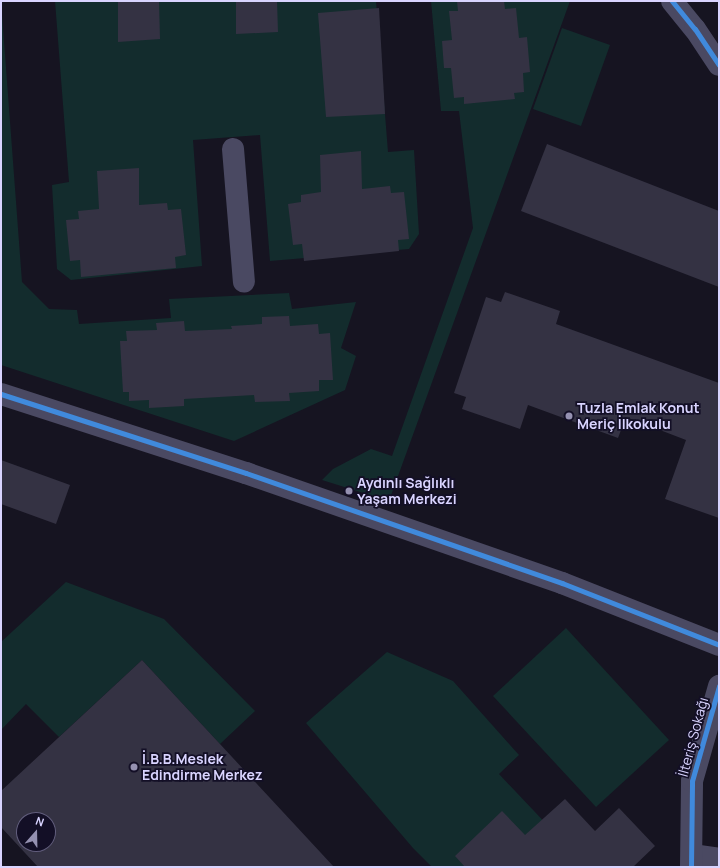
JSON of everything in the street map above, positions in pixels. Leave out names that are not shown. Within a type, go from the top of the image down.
[{"type":"street","points":[[672,1],[695,29],[719,65]]},
{"type":"street","points":[[233,149],[244,282]]},
{"type":"street","points":[[1,394],[246,473],[562,583],[719,645]]},
{"type":"street","name":"İlteriş Sokağı","points":[[692,861],[692,781],[719,686]]},
{"type":"street","points":[[692,861],[719,860]]},
{"type":"green space","points":[[1,1],[22,282],[49,309],[77,310],[79,324],[171,318],[169,299],[289,293],[292,309],[356,302],[341,348],[356,356],[345,390],[234,441],[1,365]]},
{"type":"green space","points":[[55,1],[376,1],[388,152],[414,150],[419,234],[409,249],[270,261],[260,135],[193,140],[202,266],[71,280],[57,269],[52,185],[69,182]]},
{"type":"green space","points":[[431,1],[570,1],[389,501],[322,480],[333,469],[371,449],[392,456],[473,228],[459,111],[441,111]]},
{"type":"green space","points":[[562,28],[610,45],[581,126],[533,109]]},
{"type":"green space","points":[[66,582],[164,619],[255,711],[220,744],[142,660],[59,737],[26,704],[1,730],[1,642]]},
{"type":"green space","points":[[566,628],[669,740],[596,807],[493,696]]},
{"type":"green space","points":[[387,652],[453,681],[519,755],[499,774],[587,867],[432,867],[413,848],[306,723]]},
{"type":"building","points":[[118,1],[159,1],[160,39],[118,42]]},
{"type":"building","points":[[236,1],[277,1],[278,32],[236,34]]},
{"type":"building","points":[[457,1],[504,1],[505,9],[516,8],[519,38],[527,37],[530,72],[523,73],[524,92],[514,93],[515,99],[464,104],[464,97],[454,98],[451,68],[444,68],[442,41],[452,40],[449,11],[458,11]]},
{"type":"building","points":[[379,8],[385,114],[326,117],[318,13]]},
{"type":"building","points":[[547,144],[719,211],[719,287],[521,211]]},
{"type":"building","points":[[361,151],[362,189],[390,186],[391,193],[404,192],[409,239],[398,240],[399,251],[304,261],[302,244],[293,245],[288,204],[301,202],[301,195],[321,192],[320,155]]},
{"type":"building","points":[[139,168],[139,205],[167,203],[168,210],[181,209],[186,255],[175,257],[176,268],[81,277],[80,260],[70,261],[66,220],[79,219],[78,211],[99,209],[97,171]]},
{"type":"building","points":[[505,292],[560,311],[556,324],[719,383],[719,518],[665,499],[686,440],[626,417],[618,438],[528,405],[520,429],[462,409],[466,397],[454,393],[486,297],[501,302]]},
{"type":"building","points":[[289,316],[290,326],[318,324],[319,334],[330,333],[333,380],[319,380],[319,391],[289,393],[290,401],[255,402],[254,395],[184,399],[184,406],[149,408],[149,400],[129,401],[129,392],[123,392],[120,341],[127,341],[126,331],[157,330],[156,323],[184,321],[185,331],[232,329],[231,326],[262,324],[262,317]]},
{"type":"building","points":[[1,460],[70,485],[56,524],[1,504]]},
{"type":"building","name":"İ.B.B.Meslek Edindirme Merkez","points":[[142,660],[334,867],[38,867],[24,852],[56,852],[56,812],[16,812],[16,843],[1,827],[1,791]]},
{"type":"building","points":[[565,799],[595,831],[619,808],[655,846],[633,867],[465,867],[455,856],[502,811],[525,835]]},
{"type":"cycle path","points":[[672,1],[695,29],[719,65]]},
{"type":"cycle path","points":[[1,394],[246,473],[562,583],[719,645]]},
{"type":"cycle path","points":[[691,867],[692,781],[719,686]]},
{"type":"place","name":"Tuzla Emlak Konut Meriç İlkokulu","points":[[569,416]]},
{"type":"place","name":"Aydınlı Sağlıklı Yaşam Merkezi","points":[[349,491]]},
{"type":"place","name":"İ.B.B.Meslek Edindirme Merkez","points":[[134,767]]}]
